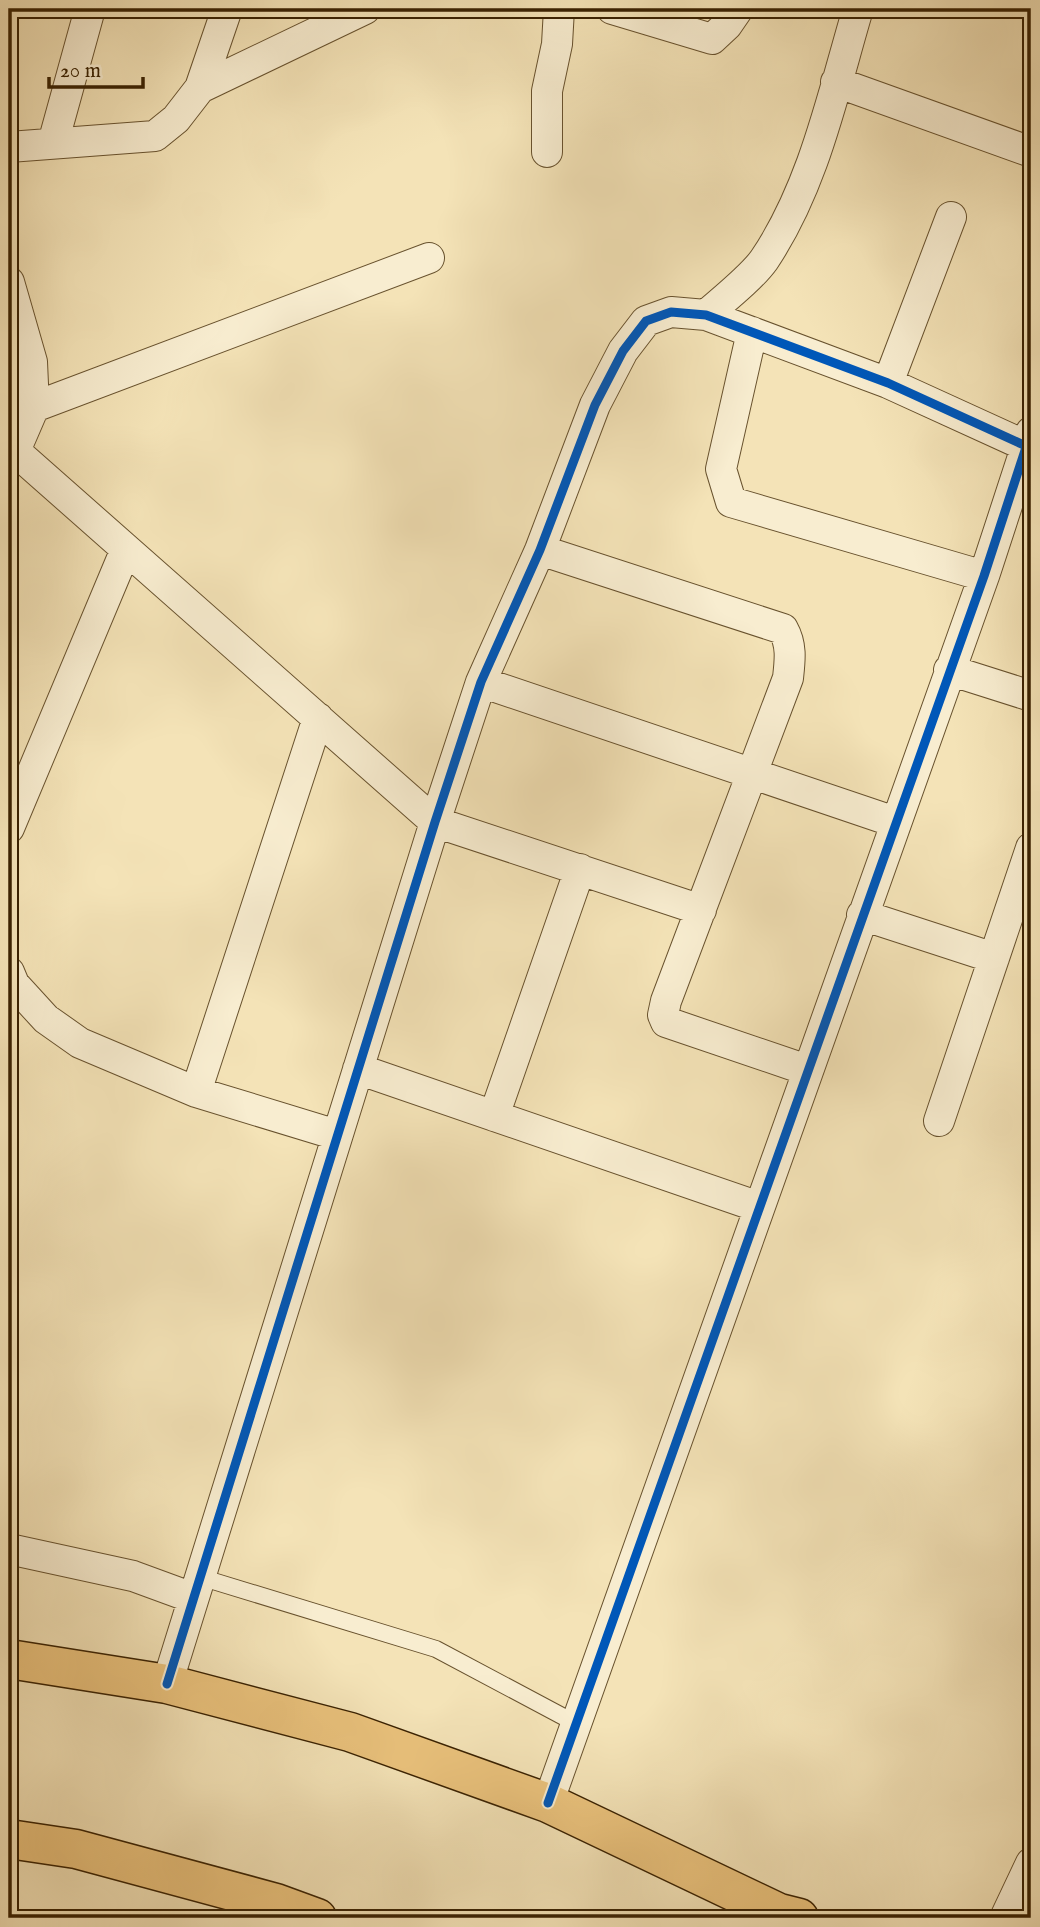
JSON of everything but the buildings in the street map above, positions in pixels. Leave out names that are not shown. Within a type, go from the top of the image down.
[{"type":"highway","points":[[9,1659],[167,1684],[350,1732],[548,1803],[779,1913],[799,1918]]},
{"type":"highway","points":[[9,1839],[76,1849],[297,1915]]},
{"type":"street","points":[[52,144],[90,9]]},
{"type":"street","points":[[9,147],[155,136],[176,119],[200,88],[228,9]]},
{"type":"street","points":[[200,88],[365,9]]},
{"type":"street","points":[[547,152],[547,91],[557,44],[559,9]]},
{"type":"street","points":[[612,9],[712,39],[727,25],[738,9]]},
{"type":"street","points":[[706,315],[763,262],[798,198],[859,9]]},
{"type":"street","points":[[836,82],[1031,152]]},
{"type":"street","points":[[888,383],[951,217]]},
{"type":"street","points":[[34,407],[429,258]]},
{"type":"street","points":[[9,282],[32,362],[34,407],[12,455],[126,549],[435,821],[701,910]]},
{"type":"street","points":[[167,1684],[435,821],[481,682],[540,550],[595,405],[623,351],[646,321],[671,312],[706,315],[888,383],[1030,443],[548,1803]]},
{"type":"street","points":[[752,332],[721,468],[731,502],[984,576]]},
{"type":"street","points":[[9,828],[126,549]]},
{"type":"street","points":[[540,550],[783,629],[789,639],[788,678],[663,1015],[666,1022],[807,1070]]},
{"type":"street","points":[[949,670],[1031,696]]},
{"type":"street","points":[[481,682],[895,822]]},
{"type":"street","points":[[196,1092],[318,718]]},
{"type":"street","points":[[939,1121],[1031,848]]},
{"type":"street","points":[[494,1116],[580,869]]},
{"type":"street","points":[[862,915],[994,958]]},
{"type":"street","points":[[9,972],[14,984],[46,1019],[80,1042],[196,1092],[337,1135]]},
{"type":"street","points":[[358,1069],[759,1207]]},
{"type":"street","points":[[9,1549],[196,1588]]},
{"type":"street","points":[[1005,1918],[1031,1863]]},
{"type":"lane","points":[[196,1588],[436,1649],[577,1724]]},
{"type":"cycle path","points":[[167,1684],[481,682],[540,550],[595,405],[623,351],[646,321],[671,312],[706,315],[888,383],[1026,446],[1031,452]]},
{"type":"cycle path","points":[[548,1803],[984,576],[1031,432]]}]
